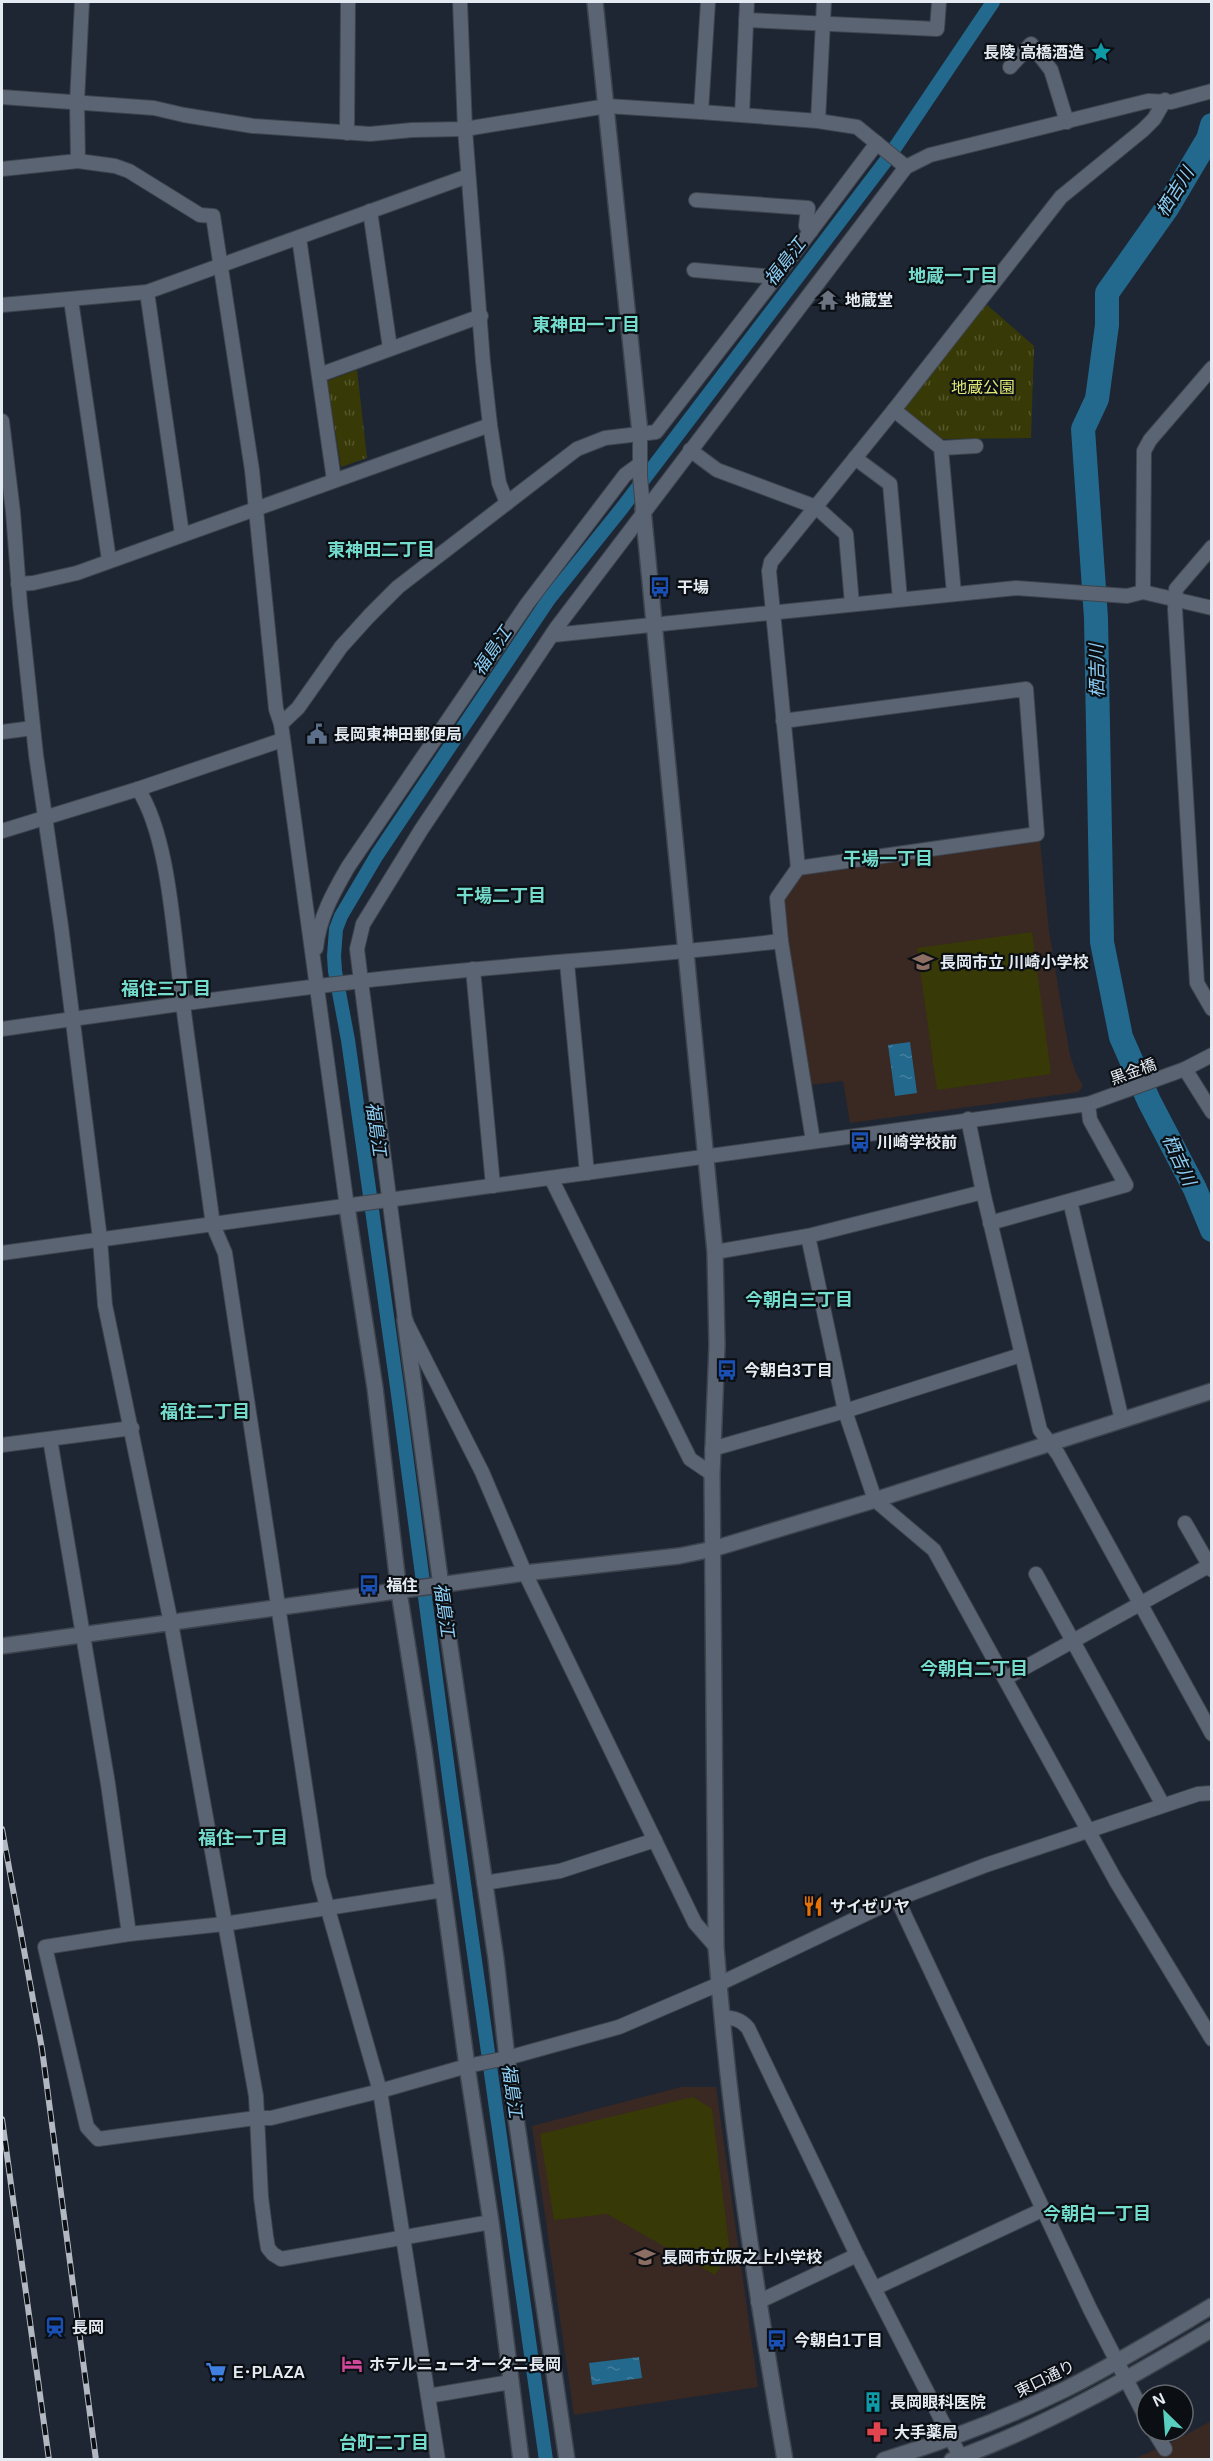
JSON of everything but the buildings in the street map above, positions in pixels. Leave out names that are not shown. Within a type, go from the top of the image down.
[{"type":"street","points":[[78,161],[77,102],[82,2]]},
{"type":"street","points":[[347,133],[348,2]]},
{"type":"street","points":[[460,2],[468,176],[490,425],[499,483],[507,503]]},
{"type":"street","points":[[595,2],[640,433],[640,470],[653,625],[715,1251],[717,1345],[712,1474],[716,1947],[722,2017],[758,2302],[785,2460]]},
{"type":"street","points":[[701,112],[708,2]]},
{"type":"street","points":[[742,115],[747,2]]},
{"type":"street","points":[[818,121],[824,2]]},
{"type":"street","points":[[746,20],[937,29],[939,2]]},
{"type":"street","points":[[1010,68],[1031,44],[1051,70],[1067,122]]},
{"type":"street","points":[[567,2460],[503,2059],[496,1959],[438,1586],[405,1320],[384,1201],[356,981],[357,949],[363,924],[421,830],[553,635],[902,164],[1148,101],[1168,101],[1212,91]]},
{"type":"street","points":[[2,97],[154,108],[253,126],[347,133],[465,129],[607,106],[742,115],[818,121],[857,127],[902,164]]},
{"type":"street","points":[[813,1141],[781,941],[777,898],[798,868],[769,571],[771,562],[1061,197],[1143,130],[1168,101]]},
{"type":"street","points":[[281,724],[298,708],[341,648],[398,587],[585,444],[656,432],[879,145]]},
{"type":"street","points":[[2,169],[78,161],[115,166],[129,171],[200,215],[213,216],[222,264],[256,509],[276,709],[281,724],[314,968],[321,986],[443,1890],[471,2066],[521,2460]]},
{"type":"street","points":[[2,305],[147,292],[468,176]]},
{"type":"street","points":[[696,200],[808,208],[806,226],[811,231]]},
{"type":"street","points":[[370,211],[390,348]]},
{"type":"street","points":[[299,238],[334,480]]},
{"type":"street","points":[[694,270],[777,278]]},
{"type":"street","points":[[147,292],[182,534]]},
{"type":"street","points":[[71,300],[109,560]]},
{"type":"street","points":[[319,375],[481,316]]},
{"type":"street","points":[[1143,592],[1144,451],[1150,440],[1212,368]]},
{"type":"street","points":[[894,410],[941,448],[976,446]]},
{"type":"street","points":[[2,421],[5,488],[33,728],[61,927],[100,1239],[105,1305],[171,1623],[256,2096],[262,2207],[268,2248],[281,2259],[491,2222]]},
{"type":"street","points":[[18,584],[59,578],[490,425]]},
{"type":"street","points":[[941,448],[954,594]]},
{"type":"street","points":[[690,450],[717,470],[816,507],[846,534],[852,604]]},
{"type":"street","points":[[855,458],[890,484],[900,599]]},
{"type":"street","points":[[314,968],[320,922],[330,897],[348,867],[527,604],[625,475],[640,470]]},
{"type":"street","points":[[1212,547],[1176,589],[1197,983],[1212,1009]]},
{"type":"street","points":[[553,635],[1016,588],[1127,596],[1143,592],[1212,608]]},
{"type":"street","points":[[783,721],[1026,689],[1037,834],[798,868]]},
{"type":"street","points":[[2,732],[33,728]]},
{"type":"street","points":[[2,831],[138,789],[282,740]]},
{"type":"street","points":[[138,789],[155,823],[169,898],[213,1225],[225,1253],[319,1878],[380,2091],[438,2460]]},
{"type":"street","points":[[2,1029],[356,981],[686,952],[781,941]]},
{"type":"street","points":[[567,963],[587,1173]]},
{"type":"street","points":[[473,969],[493,1186]]},
{"type":"street","name":"黒金橋","points":[[2,1253],[350,1207],[1094,1102],[1181,1070],[1212,1055]]},
{"type":"street","points":[[1181,1070],[1212,1112]]},
{"type":"street","points":[[990,1223],[1126,1185],[1090,1120],[1094,1102]]},
{"type":"street","points":[[968,1119],[990,1223],[1040,1430],[1058,1454],[1212,1734]]},
{"type":"street","points":[[551,1178],[690,1459],[712,1474]]},
{"type":"street","points":[[715,1251],[808,1236],[983,1192]]},
{"type":"street","points":[[1070,1201],[1122,1420]]},
{"type":"street","points":[[808,1236],[845,1411],[875,1500],[934,1550],[1088,1830],[1212,2039]]},
{"type":"street","points":[[405,1320],[482,1472],[525,1573],[695,1923],[716,1947]]},
{"type":"street","points":[[712,1449],[845,1411],[1021,1355]]},
{"type":"street","points":[[2,1646],[525,1573],[680,1556],[713,1549],[875,1500],[1212,1391]]},
{"type":"street","points":[[2,1445],[132,1428]]},
{"type":"street","points":[[50,1439],[108,1784],[129,1934]]},
{"type":"street","points":[[1006,1678],[1211,1567],[1185,1523]]},
{"type":"street","points":[[1036,1574],[1163,1805]]},
{"type":"street","points":[[443,1890],[224,1924],[129,1934],[45,1947],[87,2127],[98,2139],[256,2118],[271,2118],[619,2027],[719,1984],[897,1899],[1088,1830],[1198,1794],[1212,1793]]},
{"type":"street","points":[[483,1883],[560,1871],[655,1840]]},
{"type":"street","points":[[897,1899],[1135,2397]]},
{"type":"street","points":[[722,2017],[744,2022],[748,2028],[958,2458],[1030,2428],[1126,2380],[1212,2329]]},
{"type":"street","points":[[875,2288],[1044,2210]]},
{"type":"street","points":[[758,2302],[857,2255]]},
{"type":"street","name":"東口通り","points":[[884,2460],[950,2438],[1019,2411],[1118,2362],[1212,2307]]},
{"type":"street","points":[[428,2396],[511,2382]]},
{"type":"street","points":[[1162,2443],[1166,2449]]},
{"type":"shaded area","name":"長岡市立 川崎小学校","points":[[1040,841],[1049,931],[1070,1055],[1083,1086],[1078,1092],[850,1123],[843,1081],[810,1085],[783,904],[789,891],[803,874]]},
{"type":"shaded area","name":"長岡市立阪之上小学校","points":[[681,2087],[716,2087],[758,2387],[574,2415],[532,2126]]},
{"type":"shaded area","points":[[1211,2421],[1211,2459],[1132,2460],[1170,2443],[1195,2443],[1195,2430]]},
{"type":"green space","name":"地蔵公園","points":[[986,304],[1034,346],[1031,438],[940,439],[906,413],[906,404]]},
{"type":"green space","points":[[357,370],[367,458],[341,467],[327,381]]},
{"type":"green space","points":[[1032,932],[1051,1074],[937,1090],[917,948]]},
{"type":"green space","points":[[693,2097],[712,2109],[730,2253],[715,2275],[607,2214],[554,2220],[540,2134]]},
{"type":"water","points":[[910,1042],[917,1093],[895,1096],[888,1045]]},
{"type":"water","points":[[639,2357],[642,2378],[592,2385],[589,2363]]},
{"type":"waterway","name":"福島江","points":[[546,2460],[451,1792],[348,1040],[335,971],[336,929],[341,916],[377,855],[549,599],[622,508],[888,158],[993,2]]},
{"type":"waterway","name":"栖吉川","points":[[1212,125],[1208,139],[1167,208],[1107,293],[1107,325],[1097,399],[1083,429],[1096,618],[1102,942],[1121,1037],[1149,1101],[1195,1189],[1212,1230]]},
{"type":"railway","points":[[2,1829],[42,2049],[96,2460]]},
{"type":"railway","points":[[2,2119],[49,2460]]},
{"type":"place","name":"長陵 高橋酒造","points":[[1101,52]]},
{"type":"place","name":"地蔵堂","points":[[828,300]]},
{"type":"place","name":"干場","points":[[660,587]]},
{"type":"place","name":"長岡東神田郵便局","points":[[317,734]]},
{"type":"place","name":"長岡市立 川崎小学校","points":[[923,962]]},
{"type":"place","name":"川崎学校前","points":[[860,1142]]},
{"type":"place","name":"今朝白3丁目","points":[[727,1370]]},
{"type":"place","name":"福住","points":[[369,1585]]},
{"type":"place","name":"サイゼリヤ","points":[[813,1906]]},
{"type":"place","name":"長岡市立阪之上小学校","points":[[645,2257]]},
{"type":"place","name":"長岡","points":[[55,2327]]},
{"type":"place","name":"今朝白1丁目","points":[[777,2340]]},
{"type":"place","name":"ホテルニューオータニ長岡","points":[[352,2364]]},
{"type":"place","name":"E･PLAZA","points":[[216,2372]]},
{"type":"place","name":"長岡眼科医院","points":[[873,2402]]},
{"type":"place","name":"大手薬局","points":[[877,2432]]},
{"type":"district","name":"地蔵一丁目","points":[[953,276]]},
{"type":"district","name":"東神田一丁目","points":[[586,325]]},
{"type":"district","name":"東神田二丁目","points":[[381,550]]},
{"type":"district","name":"干場一丁目","points":[[888,859]]},
{"type":"district","name":"干場二丁目","points":[[501,896]]},
{"type":"district","name":"福住三丁目","points":[[166,989]]},
{"type":"district","name":"今朝白三丁目","points":[[799,1300]]},
{"type":"district","name":"福住二丁目","points":[[205,1412]]},
{"type":"district","name":"今朝白二丁目","points":[[974,1669]]},
{"type":"district","name":"福住一丁目","points":[[243,1838]]},
{"type":"district","name":"今朝白一丁目","points":[[1097,2214]]},
{"type":"district","name":"台町二丁目","points":[[384,2443]]}]
